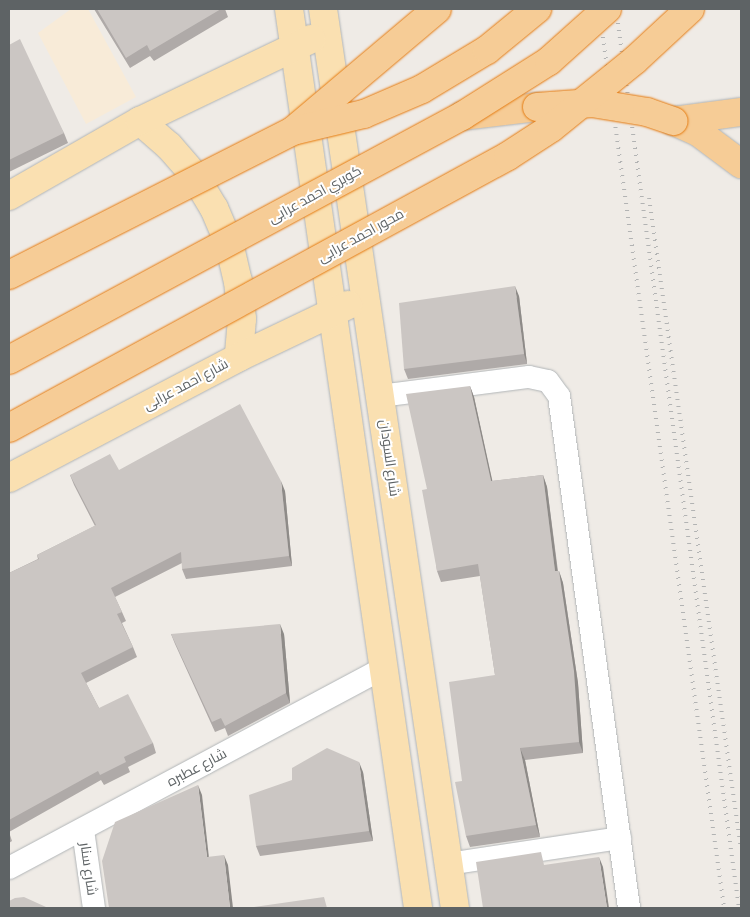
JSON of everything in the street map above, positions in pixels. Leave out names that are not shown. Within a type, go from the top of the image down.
[{"type":"highway","points":[[9,275],[292,131],[437,9]]},
{"type":"highway","points":[[292,131],[341,121],[422,89],[487,50],[537,9]]},
{"type":"highway","name":"كوبري احمد عرابى","points":[[9,360],[462,116],[549,61],[607,9]]},
{"type":"highway","name":"محور احمد عرابى","points":[[9,428],[508,156],[551,128],[635,60],[690,9]]},
{"type":"highway","points":[[462,116],[592,103],[647,112],[673,120],[713,142],[741,164]]},
{"type":"highway","points":[[673,120],[741,112]]},
{"type":"main road","points":[[289,9],[332,312],[386,668],[418,908]]},
{"type":"main road","points":[[9,196],[140,121],[295,46],[325,21]]},
{"type":"main road","name":"شارع السودان","points":[[325,21],[455,908]]},
{"type":"main road","points":[[140,121],[169,146],[194,175],[214,208],[229,244],[238,281],[242,319],[239,357]]},
{"type":"main road","name":"شارع احمد عرابى","points":[[9,478],[239,357],[366,297]]},
{"type":"street","points":[[380,396],[529,377],[548,381],[555,388],[559,396],[629,908]]},
{"type":"street","name":"شارع عطبره","points":[[9,868],[386,668]]},
{"type":"street","name":"شارع سنار","points":[[83,830],[94,908]]},
{"type":"street","points":[[448,864],[620,838]]},
{"type":"sand","points":[[71,9],[88,9],[136,97],[86,124],[38,33]]},
{"type":"building","points":[[97,9],[221,9],[150,51],[147,45],[126,58]]},
{"type":"building","points":[[20,39],[64,133],[9,160],[9,45]]},
{"type":"building","points":[[515,286],[524,354],[404,369],[399,303]]},
{"type":"building","points":[[470,386],[491,481],[543,475],[555,571],[559,571],[574,671],[579,742],[520,748],[536,825],[466,836],[455,782],[462,781],[449,682],[495,675],[478,564],[437,571],[422,490],[427,489],[406,394]]},
{"type":"building","points":[[240,404],[281,481],[289,556],[182,569],[181,552],[111,588],[122,612],[117,614],[133,647],[81,673],[99,708],[128,694],[153,743],[124,757],[126,762],[100,775],[98,771],[9,820],[9,573],[39,559],[37,555],[96,525],[70,475],[110,454],[119,470]]},
{"type":"building","points":[[280,624],[286,693],[225,726],[221,718],[212,722],[171,634]]},
{"type":"building","points":[[327,748],[359,762],[369,831],[256,846],[249,795],[292,780],[292,768]]},
{"type":"building","points":[[198,785],[207,857],[224,855],[230,908],[109,908],[102,861],[115,822]]},
{"type":"building","points":[[541,852],[544,865],[599,857],[607,908],[483,908],[476,862]]},
{"type":"building","points":[[24,897],[46,908],[9,908],[9,901]]},
{"type":"building","points":[[324,897],[327,908],[247,908]]},
{"type":"railway","points":[[599,9],[724,908]]},
{"type":"railway","points":[[616,9],[739,908]]},
{"type":"railway","points":[[649,198],[741,849]]}]
